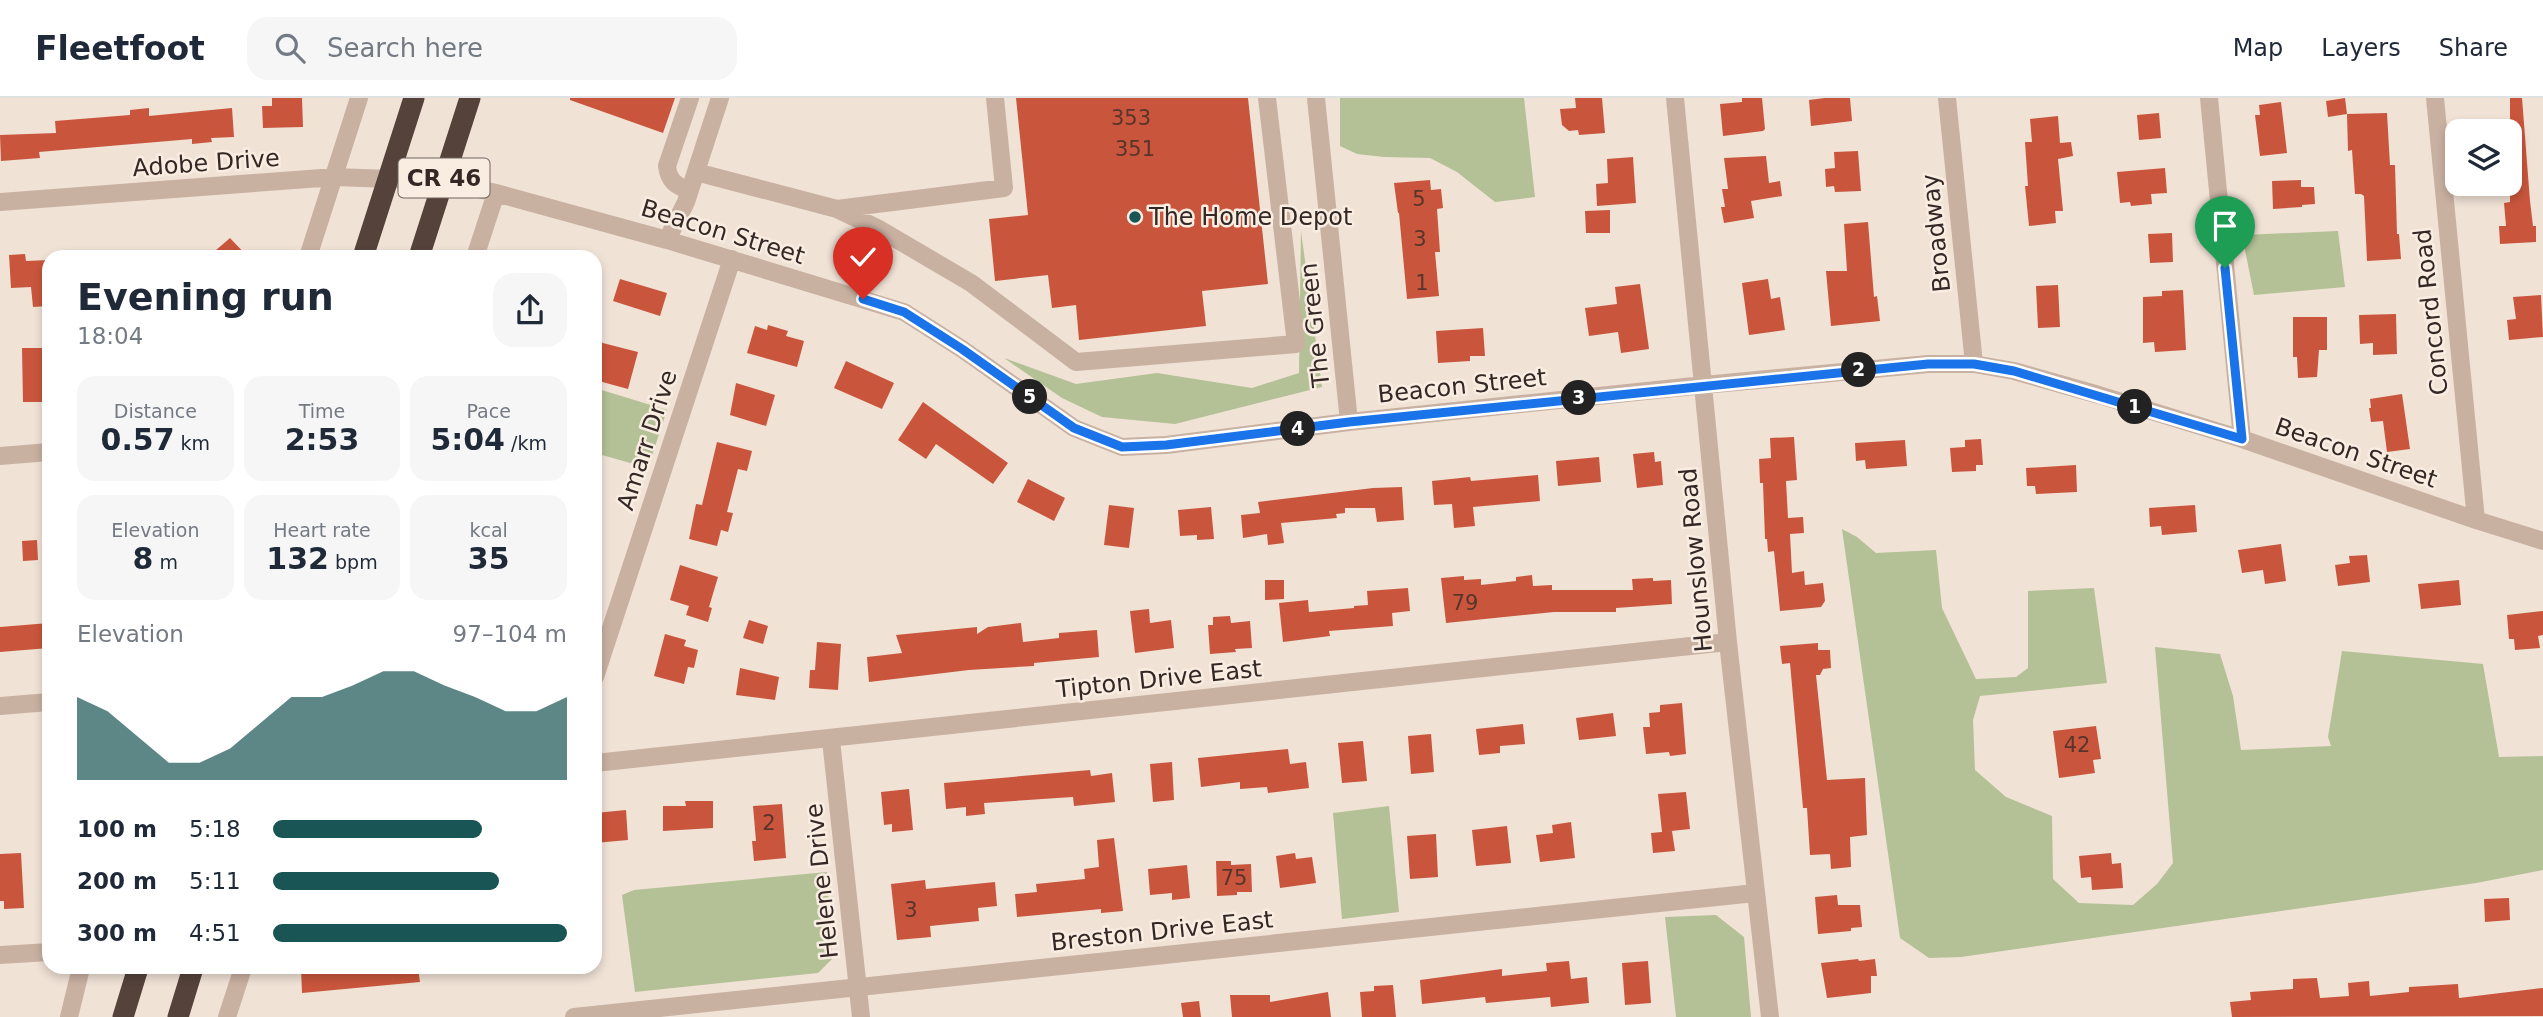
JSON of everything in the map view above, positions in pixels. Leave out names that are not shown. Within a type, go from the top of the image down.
[{"type":"highway","name":"CR 46","points":[[365,250],[414,98]]},
{"type":"highway","name":"CR 46","points":[[421,250],[470,98]]},
{"type":"highway","points":[[123,1017],[136,974]]},
{"type":"highway","points":[[178,1017],[191,974]]},
{"type":"street","points":[[311,250],[359,98]]},
{"type":"street","points":[[688,197],[668,177],[667,166],[690,98]]},
{"type":"street","points":[[667,240],[688,197],[720,98]]},
{"type":"street","points":[[837,209],[1004,188],[995,98]]},
{"type":"street","points":[[696,172],[837,209],[879,229],[971,283],[1076,362],[1296,344],[1267,98]]},
{"type":"street","name":"The Green","points":[[1315,98],[1349,422]]},
{"type":"street","name":"Hounslow Road","points":[[1675,98],[1728,642],[1770,1017]]},
{"type":"street","name":"Broadway","points":[[1947,98],[1974,364]]},
{"type":"street","points":[[2209,98],[2242,439]]},
{"type":"street","name":"Concord Road","points":[[2435,98],[2476,520]]},
{"type":"street","name":"Adobe Drive","points":[[0,202],[335,177],[416,180]]},
{"type":"street","name":"Beacon Street","points":[[416,180],[443,181],[496,192],[732,259],[904,312],[962,349],[1074,428],[1122,447],[1166,445],[1349,422],[1704,385],[1928,364],[1974,364],[2014,371],[2086,391],[2242,439],[2543,541]]},
{"type":"street","points":[[477,250],[496,192]]},
{"type":"street","name":"Amarr Drive","points":[[602,656],[732,259]]},
{"type":"street","points":[[0,456],[42,453]]},
{"type":"street","name":"Tipton Drive East","points":[[602,762],[831,740],[1728,642]]},
{"type":"street","points":[[0,706],[42,703]]},
{"type":"street","name":"Helene Drive","points":[[831,740],[861,1017]]},
{"type":"street","name":"Breston Drive East","points":[[574,1017],[1755,893]]},
{"type":"street","points":[[0,955],[42,952]]},
{"type":"street","points":[[69,1017],[80,974]]},
{"type":"street","points":[[226,1017],[241,974]]},
{"type":"green space","points":[[1340,98],[1524,98],[1535,197],[1495,202],[1457,172],[1430,158],[1357,154],[1340,146]]},
{"type":"green space","points":[[1301,231],[1322,387],[1175,424],[1102,417],[1062,398],[1004,358],[1076,384],[1157,373],[1252,388],[1299,373]]},
{"type":"green space","points":[[2338,231],[2345,287],[2254,295],[2242,235]]},
{"type":"green space","points":[[602,390],[667,410],[648,468],[602,455]]},
{"type":"green space","points":[[1842,529],[1857,537],[1876,553],[1936,550],[1942,608],[1976,679],[2016,677],[2028,668],[2028,591],[2094,588],[2107,683],[1980,696],[1973,720],[1975,770],[2006,797],[2052,816],[2053,879],[2079,903],[2133,905],[2157,884],[2173,863],[2155,647],[2220,654],[2233,696],[2241,750],[2331,746],[2328,737],[2342,651],[2483,664],[2499,757],[2543,756],[2543,870],[2476,883],[1961,957],[1929,958],[1900,938]]},
{"type":"green space","points":[[1389,806],[1399,912],[1342,919],[1333,813]]},
{"type":"green space","points":[[827,872],[832,959],[818,973],[635,992],[622,895],[634,890]]},
{"type":"green space","points":[[1716,915],[1744,937],[1751,1017],[1676,1017],[1665,917]]},
{"type":"building","points":[[272,98],[302,98],[303,127],[263,128],[262,106],[272,106]]},
{"type":"building","points":[[570,98],[675,98],[663,133]]},
{"type":"building","name":"The Home Depot","points":[[1016,98],[1248,98],[1268,284],[1202,291],[1206,326],[1079,340],[1076,305],[1052,308],[1048,275],[995,281],[989,219],[1028,215]]},
{"type":"building","points":[[1575,98],[1602,98],[1605,133],[1579,135],[1578,130],[1569,131],[1562,125],[1560,109],[1576,108]]},
{"type":"building","points":[[1742,98],[1762,98],[1765,129],[1723,136],[1720,104],[1742,102]]},
{"type":"building","points":[[1850,98],[1852,121],[1811,126],[1809,100]]},
{"type":"building","points":[[2345,98],[2347,114],[2328,117],[2326,101]]},
{"type":"building","points":[[2510,98],[2522,98],[2536,242],[2500,244],[2499,226],[2506,226],[2504,203],[2510,202],[2510,196],[2522,196],[2522,119],[2510,119]]},
{"type":"building","points":[[2281,102],[2287,153],[2260,156],[2255,115],[2260,115],[2259,105]]},
{"type":"building","points":[[149,108],[149,116],[232,108],[234,137],[211,138],[212,142],[192,144],[192,139],[39,152],[40,158],[1,161],[0,135],[56,133],[55,121],[130,115],[130,110]]},
{"type":"building","points":[[2159,113],[2161,138],[2139,140],[2137,115]]},
{"type":"building","points":[[2387,113],[2390,165],[2395,165],[2397,234],[2401,259],[2367,261],[2364,196],[2355,194],[2352,150],[2348,151],[2347,114]]},
{"type":"building","points":[[2058,116],[2060,143],[2071,142],[2073,156],[2058,159],[2063,211],[2055,211],[2056,223],[2029,226],[2025,142],[2032,142],[2030,119]]},
{"type":"building","points":[[1858,151],[1861,191],[1835,192],[1834,186],[1826,187],[1825,169],[1835,168],[1834,152]]},
{"type":"building","points":[[1766,156],[1769,183],[1780,181],[1782,196],[1751,201],[1754,218],[1724,223],[1722,189],[1728,189],[1724,158]]},
{"type":"building","points":[[1633,157],[1636,203],[1597,206],[1596,184],[1608,183],[1607,159]]},
{"type":"building","points":[[2165,168],[2167,193],[2151,194],[2152,204],[2131,206],[2130,202],[2120,203],[2117,172]]},
{"type":"building","points":[[1430,180],[1431,190],[1441,189],[1443,208],[1437,209],[1440,252],[1435,252],[1439,296],[1407,299],[1394,183]]},
{"type":"building","points":[[2301,180],[2301,187],[2314,187],[2315,204],[2273,209],[2272,181]]},
{"type":"building","points":[[1610,210],[1610,233],[1586,233],[1585,211]]},
{"type":"building","points":[[1868,222],[1874,297],[1877,296],[1880,321],[1831,326],[1826,271],[1847,271],[1844,224]]},
{"type":"building","points":[[2172,233],[2173,262],[2150,263],[2148,234]]},
{"type":"building","points":[[230,238],[241,250],[216,250]]},
{"type":"building","points":[[25,254],[26,261],[42,260],[42,306],[33,307],[31,287],[11,288],[9,255]]},
{"type":"building","points":[[620,279],[667,293],[660,316],[613,301]]},
{"type":"building","points":[[1768,279],[1771,299],[1780,297],[1785,330],[1749,335],[1742,283]]},
{"type":"building","points":[[1640,284],[1649,349],[1621,353],[1618,332],[1589,336],[1585,308],[1617,304],[1615,287]]},
{"type":"building","points":[[2058,285],[2060,327],[2038,328],[2036,286]]},
{"type":"building","points":[[2183,290],[2186,350],[2155,352],[2154,342],[2143,343],[2143,297],[2162,296],[2162,291]]},
{"type":"building","points":[[2541,295],[2543,337],[2509,340],[2507,320],[2516,319],[2513,297]]},
{"type":"building","points":[[2396,314],[2397,354],[2373,355],[2373,343],[2360,344],[2359,315]]},
{"type":"building","points":[[2293,317],[2327,317],[2327,350],[2319,350],[2317,377],[2298,378],[2297,357],[2293,357]]},
{"type":"building","points":[[768,325],[788,331],[786,336],[804,341],[797,367],[747,353],[755,326],[767,330]]},
{"type":"building","points":[[1483,328],[1485,356],[1470,356],[1470,361],[1438,363],[1436,331]]},
{"type":"building","points":[[602,343],[638,352],[628,389],[602,382]]},
{"type":"building","points":[[22,348],[42,348],[42,402],[23,402]]},
{"type":"building","points":[[846,361],[894,383],[882,409],[834,388]]},
{"type":"building","points":[[736,383],[775,395],[766,426],[730,415]]},
{"type":"building","points":[[2402,394],[2410,449],[2387,452],[2383,421],[2371,422],[2370,399]]},
{"type":"building","points":[[923,402],[1008,463],[993,484],[936,444],[926,459],[898,440]]},
{"type":"building","points":[[1794,437],[1797,480],[1786,481],[1788,518],[1803,517],[1804,533],[1790,534],[1792,573],[1804,571],[1805,585],[1823,583],[1825,601],[1821,607],[1780,611],[1774,551],[1768,552],[1765,539],[1763,483],[1760,483],[1759,459],[1771,458],[1770,438]]},
{"type":"building","points":[[1981,439],[1983,465],[1976,465],[1976,471],[1952,472],[1950,448],[1965,447],[1965,440]]},
{"type":"building","points":[[1905,440],[1907,466],[1866,469],[1865,460],[1856,461],[1855,443]]},
{"type":"building","points":[[717,442],[752,451],[747,471],[738,469],[727,512],[733,513],[728,532],[721,530],[717,546],[689,539],[696,504],[702,505]]},
{"type":"building","points":[[1654,452],[1655,462],[1661,461],[1663,485],[1637,488],[1633,454]]},
{"type":"building","points":[[1599,457],[1601,482],[1558,486],[1556,461]]},
{"type":"building","points":[[2076,465],[2077,492],[2036,494],[2035,486],[2027,486],[2026,468]]},
{"type":"building","points":[[1538,475],[1540,501],[1473,507],[1475,526],[1454,528],[1452,504],[1434,505],[1432,481],[1470,477],[1471,481]]},
{"type":"building","points":[[1028,479],[1065,498],[1054,521],[1017,502]]},
{"type":"building","points":[[1402,487],[1404,520],[1377,522],[1375,508],[1345,508],[1345,513],[1336,514],[1337,518],[1281,523],[1284,543],[1268,545],[1267,534],[1243,538],[1241,515],[1260,513],[1258,502]]},
{"type":"building","points":[[1109,505],[1134,508],[1129,548],[1104,545]]},
{"type":"building","points":[[2195,505],[2197,532],[2162,535],[2161,526],[2150,527],[2149,508]]},
{"type":"building","points":[[1211,507],[1214,539],[1197,540],[1197,535],[1180,536],[1178,510]]},
{"type":"building","points":[[37,540],[38,560],[23,561],[22,541]]},
{"type":"building","points":[[2281,544],[2286,581],[2265,584],[2263,570],[2242,573],[2238,550]]},
{"type":"building","points":[[2367,555],[2370,582],[2338,586],[2335,565],[2350,563],[2349,556]]},
{"type":"building","points":[[680,565],[718,577],[709,607],[712,608],[708,622],[686,615],[689,606],[670,600]]},
{"type":"building","points":[[1532,575],[1533,586],[1552,585],[1552,590],[1633,590],[1632,579],[1671,580],[1672,604],[1616,608],[1616,612],[1554,612],[1446,623],[1441,578],[1464,576],[1464,580],[1481,579],[1481,585],[1516,581],[1516,577]]},
{"type":"building","points":[[1265,580],[1284,580],[1284,599],[1265,600]]},
{"type":"building","points":[[2459,580],[2461,605],[2421,609],[2418,584]]},
{"type":"building","points":[[1408,588],[1410,611],[1392,613],[1393,626],[1329,631],[1330,636],[1283,642],[1279,603],[1308,600],[1309,612],[1354,608],[1368,605],[1367,591]]},
{"type":"building","points":[[1149,609],[1150,623],[1171,620],[1174,648],[1135,653],[1130,611]]},
{"type":"building","points":[[2543,611],[2543,635],[2538,636],[2540,648],[2515,650],[2514,639],[2509,639],[2507,615]]},
{"type":"building","points":[[1230,616],[1231,623],[1250,621],[1252,648],[1210,654],[1208,625],[1213,625],[1213,617]]},
{"type":"building","points":[[749,620],[768,626],[763,644],[743,638]]},
{"type":"building","points":[[1021,623],[1023,642],[1059,638],[1059,633],[1097,630],[1099,657],[869,682],[867,657],[902,653],[896,635],[977,627],[977,634],[988,627]]},
{"type":"building","points":[[42,624],[42,649],[0,652],[0,627]]},
{"type":"building","points":[[665,634],[686,640],[684,646],[698,650],[694,668],[688,667],[684,684],[654,676]]},
{"type":"building","points":[[817,642],[841,644],[838,690],[809,688],[810,670],[815,670]]},
{"type":"building","points":[[1818,643],[1818,650],[1830,650],[1831,668],[1823,669],[1820,675],[1816,675],[1827,780],[1865,778],[1867,835],[1850,837],[1851,867],[1831,869],[1830,854],[1810,855],[1807,808],[1803,808],[1790,663],[1782,664],[1780,646]]},
{"type":"building","points":[[740,668],[779,677],[775,700],[736,695]]},
{"type":"building","points":[[1682,703],[1686,754],[1646,754],[1643,727],[1650,727],[1649,713],[1660,712],[1660,705]]},
{"type":"building","points":[[1613,713],[1616,736],[1579,740],[1576,718]]},
{"type":"building","points":[[1523,724],[1525,744],[1500,746],[1500,753],[1479,755],[1476,729]]},
{"type":"building","points":[[2096,726],[2101,759],[2093,760],[2095,773],[2059,778],[2053,731]]},
{"type":"building","points":[[1431,734],[1434,772],[1411,774],[1408,736]]},
{"type":"building","points":[[1363,741],[1367,781],[1342,783],[1338,743]]},
{"type":"building","points":[[1288,749],[1290,764],[1306,762],[1309,788],[1268,793],[1267,787],[1240,789],[1240,782],[1201,787],[1198,758]]},
{"type":"building","points":[[1172,762],[1174,800],[1153,802],[1150,764]]},
{"type":"building","points":[[1090,770],[1091,776],[1112,773],[1115,802],[1074,806],[1073,797],[984,803],[985,814],[966,816],[966,807],[946,809],[944,783]]},
{"type":"building","points":[[909,789],[913,830],[892,832],[892,824],[884,825],[881,792]]},
{"type":"building","points":[[1686,792],[1690,829],[1662,832],[1658,794]]},
{"type":"building","points":[[685,801],[713,801],[713,828],[663,831],[663,806],[686,806]]},
{"type":"building","points":[[782,804],[786,858],[754,861],[752,841],[756,841],[753,806]]},
{"type":"building","points":[[626,810],[628,840],[602,842],[602,812]]},
{"type":"building","points":[[1571,822],[1575,858],[1540,862],[1536,835],[1553,833],[1552,825]]},
{"type":"building","points":[[1507,826],[1511,863],[1476,866],[1472,830]]},
{"type":"building","points":[[1672,831],[1675,851],[1653,853],[1651,833]]},
{"type":"building","points":[[1436,834],[1438,877],[1410,879],[1407,836]]},
{"type":"building","points":[[1114,838],[1123,911],[1101,913],[1101,909],[1017,917],[1015,894],[1037,892],[1036,884],[1085,879],[1084,869],[1099,867],[1097,840]]},
{"type":"building","points":[[21,853],[24,908],[4,909],[4,901],[0,901],[0,854]]},
{"type":"building","points":[[1295,853],[1296,859],[1312,857],[1316,883],[1280,888],[1276,856]]},
{"type":"building","points":[[2111,853],[2112,864],[2121,863],[2123,888],[2092,890],[2091,877],[2081,878],[2079,856]]},
{"type":"building","points":[[1216,861],[1231,861],[1231,865],[1251,864],[1252,892],[1217,896]]},
{"type":"building","points":[[1187,865],[1190,898],[1172,900],[1172,893],[1150,895],[1148,869]]},
{"type":"building","points":[[925,880],[926,889],[995,882],[997,906],[978,908],[979,921],[930,926],[931,937],[897,940],[891,884]]},
{"type":"building","points":[[1837,895],[1838,905],[1860,905],[1862,927],[1851,928],[1851,931],[1818,934],[1815,897]]},
{"type":"building","points":[[2509,898],[2510,920],[2485,922],[2484,899]]},
{"type":"building","points":[[1875,959],[1877,976],[1871,976],[1871,993],[1827,998],[1821,963]]},
{"type":"building","points":[[1569,961],[1571,979],[1587,977],[1589,1003],[1551,1007],[1550,997],[1486,1003],[1485,997],[1422,1004],[1420,980],[1502,969],[1502,976],[1547,971],[1546,963]]},
{"type":"building","points":[[1648,961],[1651,1003],[1625,1005],[1622,963]]},
{"type":"building","points":[[301,974],[419,974],[420,982],[302,993]]},
{"type":"building","points":[[2317,978],[2320,998],[2349,996],[2348,983],[2369,981],[2370,996],[2409,992],[2409,987],[2458,984],[2459,998],[2543,988],[2543,1016],[2232,1017],[2230,1002],[2251,1000],[2250,992],[2293,989],[2293,979]]},
{"type":"building","points":[[1393,985],[1396,1017],[1362,1017],[1360,992],[1374,991],[1374,986]]},
{"type":"building","points":[[1328,992],[1331,1017],[1232,1017],[1230,995],[1270,995],[1270,1002]]},
{"type":"building","points":[[1199,1001],[1201,1017],[1183,1017],[1181,1003]]},
{"type":"place","name":"The Home Depot","points":[[1135,217]]},
{"type":"route","points":[[863,299],[904,312],[962,349],[1074,428],[1122,447],[1166,445],[1349,422],[1928,364],[1974,364],[2014,371],[2242,439],[2225,268]]}]
